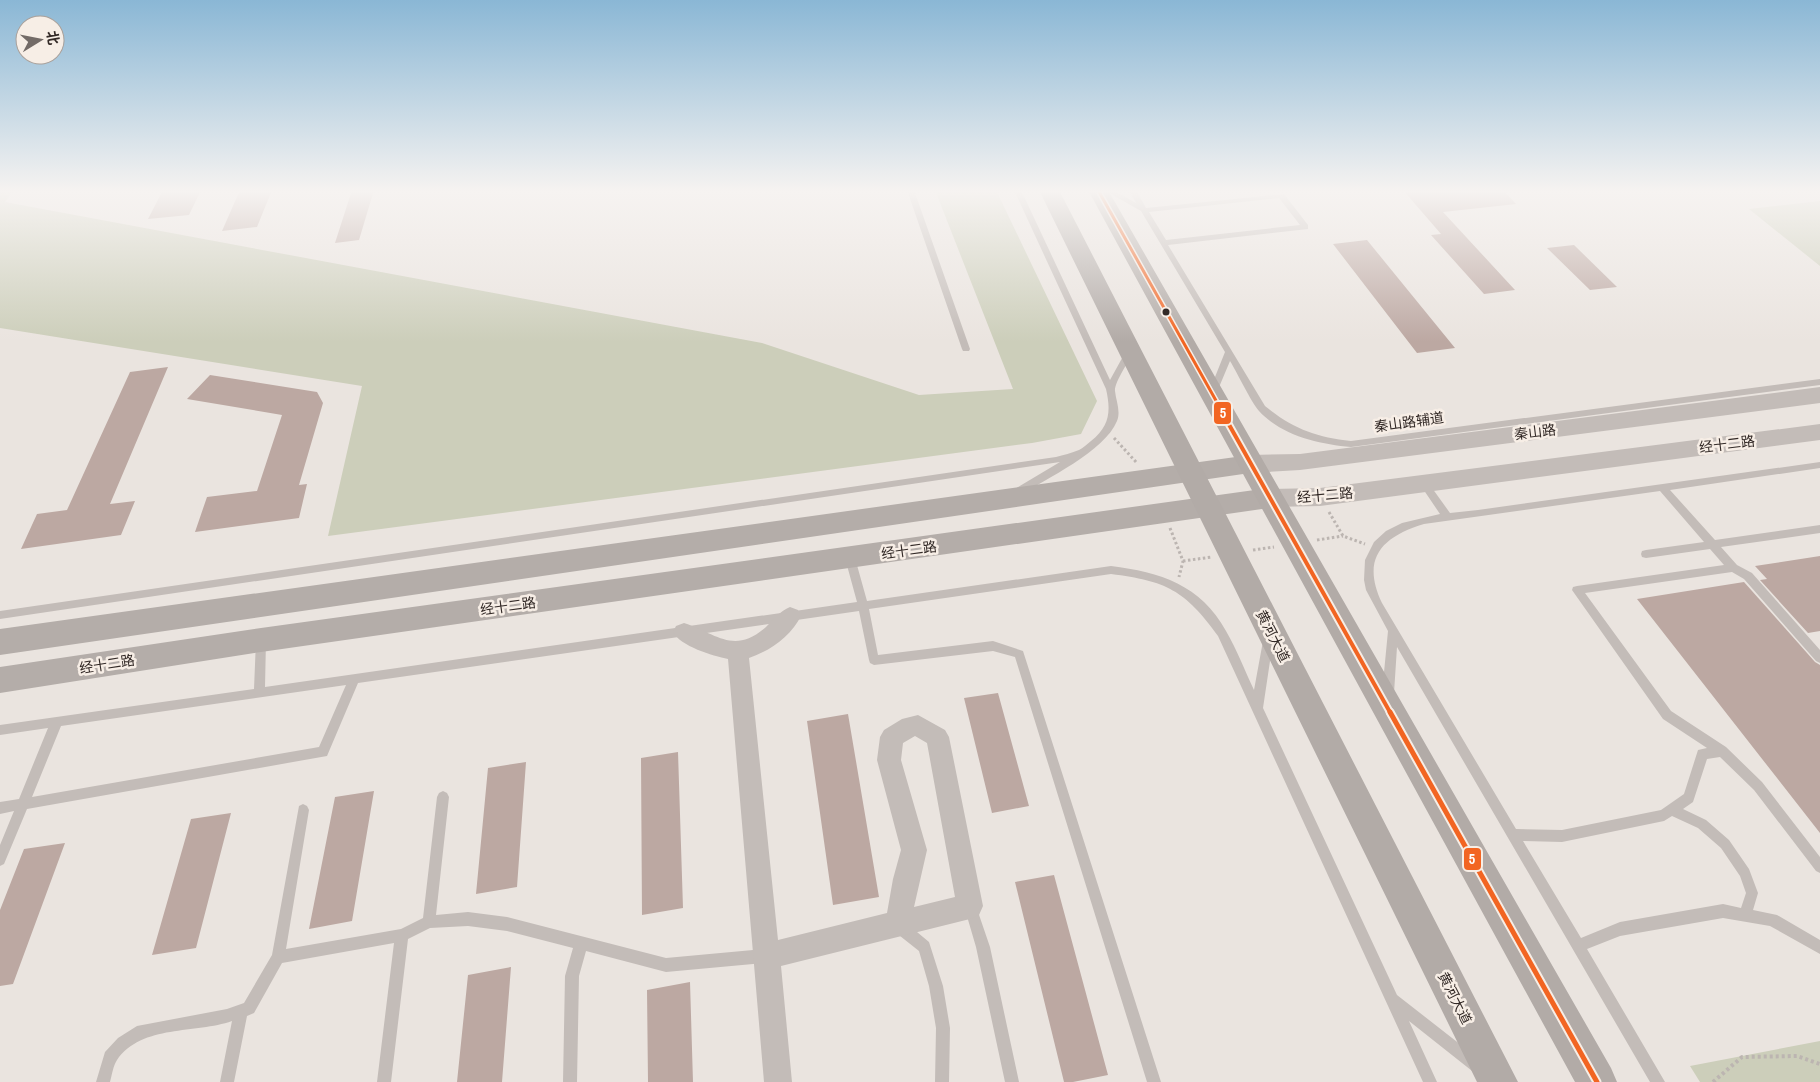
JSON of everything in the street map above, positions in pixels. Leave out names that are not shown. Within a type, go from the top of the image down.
[{"type":"main road","name":"黄河大道","points":[[1074,240],[1497,1082]]},
{"type":"main road","points":[[1126,240],[1294,544],[1597,1082]]},
{"type":"main road","points":[[0,642],[1250,464]]},
{"type":"main road","name":"经十二路","points":[[0,680],[261,640],[1209,508],[1269,498]]},
{"type":"street","name":"秦山路","points":[[1250,464],[1320,459],[1820,395]]},
{"type":"street","name":"经十二路","points":[[1269,498],[1320,497],[1820,432]]},
{"type":"street","points":[[1320,459],[1343,494]]},
{"type":"street","points":[[684,632],[703,643],[738,652],[772,636],[790,616]]},
{"type":"street","points":[[738,652],[778,1082]]},
{"type":"street","points":[[766,956],[898,925],[970,906],[937,737],[918,725],[910,726],[892,737],[889,760],[912,834],[914,850],[906,879],[898,925]]},
{"type":"lane","points":[[928,240],[966,349]]},
{"type":"lane","points":[[1007,498],[1100,440],[1111,424],[1115,406],[1110,389],[1041,240]]},
{"type":"lane","points":[[1163,243],[1185,240]]},
{"type":"lane","name":"秦山路辅道","points":[[1163,243],[1262,408],[1279,423],[1309,437],[1326,442],[1351,444],[1820,382]]},
{"type":"lane","points":[[1110,389],[1130,352]]},
{"type":"lane","points":[[1211,395],[1228,352]]},
{"type":"lane","points":[[0,615],[1046,461],[1080,453]]},
{"type":"lane","points":[[1658,1082],[1378,606],[1368,581],[1369,559],[1380,541],[1398,528],[1447,516],[1478,514],[1820,465]]},
{"type":"lane","points":[[1424,483],[1447,516]]},
{"type":"lane","points":[[1663,488],[1733,568],[1748,576],[1820,658]]},
{"type":"lane","points":[[1646,554],[1820,529]]},
{"type":"lane","points":[[850,558],[863,606],[874,660],[993,646],[1019,654],[1154,1082]]},
{"type":"lane","points":[[1733,568],[1576,590],[1667,716],[1722,751],[1758,786],[1820,867]]},
{"type":"lane","points":[[0,730],[1111,570],[1144,574],[1176,586],[1203,607],[1222,633],[1430,1082]]},
{"type":"lane","points":[[1257,709],[1270,630]]},
{"type":"lane","points":[[1387,709],[1393,632]]},
{"type":"lane","points":[[259,693],[261,640]]},
{"type":"lane","points":[[0,808],[323,752],[354,679]]},
{"type":"lane","points":[[0,860],[57,721]]},
{"type":"lane","points":[[1513,835],[1562,836],[1664,815],[1690,798],[1702,754],[1722,751]]},
{"type":"lane","points":[[429,922],[443,798]]},
{"type":"lane","points":[[103,1082],[110,1057],[124,1043],[142,1031],[227,1016],[249,1008],[278,957],[303,810]]},
{"type":"lane","points":[[1672,810],[1702,824],[1724,844],[1745,873],[1752,893],[1745,914]]},
{"type":"lane","points":[[970,906],[982,947],[1012,1082]]},
{"type":"lane","points":[[1579,946],[1620,929],[1723,911],[1772,920],[1820,947]]},
{"type":"lane","points":[[278,957],[402,935],[429,922],[468,919],[507,924],[666,965],[766,956]]},
{"type":"lane","points":[[898,925],[924,947],[936,986],[943,1028],[942,1082]]},
{"type":"lane","points":[[384,1082],[402,935]]},
{"type":"lane","points":[[570,1082],[572,976],[581,944]]},
{"type":"lane","points":[[1392,999],[1497,1082]]},
{"type":"lane","points":[[227,1082],[241,1011]]},
{"type":"path","points":[[1183,561],[1343,536]]},
{"type":"path","points":[[1713,1082],[1742,1057],[1797,1056],[1820,1064]]},
{"type":"green space","points":[[0,240],[212,240],[762,343],[919,395],[1013,389],[955,240],[1020,240],[1097,401],[1081,434],[1032,443],[328,536],[362,386],[0,328]]},
{"type":"green space","points":[[1788,240],[1820,240],[1820,266]]},
{"type":"green space","points":[[1820,1041],[1820,1082],[1700,1082],[1690,1066]]},
{"type":"building","points":[[336,240],[355,240],[335,243]]},
{"type":"building","points":[[1367,240],[1455,348],[1417,353],[1333,244]]},
{"type":"building","points":[[1436,240],[1469,240],[1515,290],[1484,294]]},
{"type":"building","points":[[1574,245],[1617,287],[1590,290],[1547,248]]},
{"type":"building","points":[[168,367],[110,504],[135,501],[121,535],[21,549],[37,514],[67,510],[130,372]]},
{"type":"building","points":[[210,375],[317,392],[323,403],[299,485],[307,484],[299,518],[195,532],[207,497],[257,491],[282,415],[187,399]]},
{"type":"building","points":[[1820,556],[1820,631],[1808,633],[1760,580],[1767,579],[1755,566]]},
{"type":"building","points":[[1744,582],[1815,662],[1820,665],[1820,833],[1637,599]]},
{"type":"building","points":[[998,693],[1029,806],[992,813],[964,698]]},
{"type":"building","points":[[848,714],[879,897],[833,905],[807,721]]},
{"type":"building","points":[[678,752],[683,908],[642,915],[641,758]]},
{"type":"building","points":[[526,762],[517,887],[476,894],[488,768]]},
{"type":"building","points":[[374,791],[352,921],[309,929],[335,797]]},
{"type":"building","points":[[231,813],[196,948],[152,955],[191,819]]},
{"type":"building","points":[[65,843],[13,984],[0,986],[0,910],[24,849]]},
{"type":"building","points":[[1054,875],[1108,1075],[1073,1082],[1064,1082],[1015,882]]},
{"type":"building","points":[[511,967],[502,1082],[457,1082],[468,975]]},
{"type":"building","points":[[690,982],[693,1082],[648,1082],[647,990]]},
{"type":"transit line","name":"5","points":[[1126,240],[1597,1082]]}]
